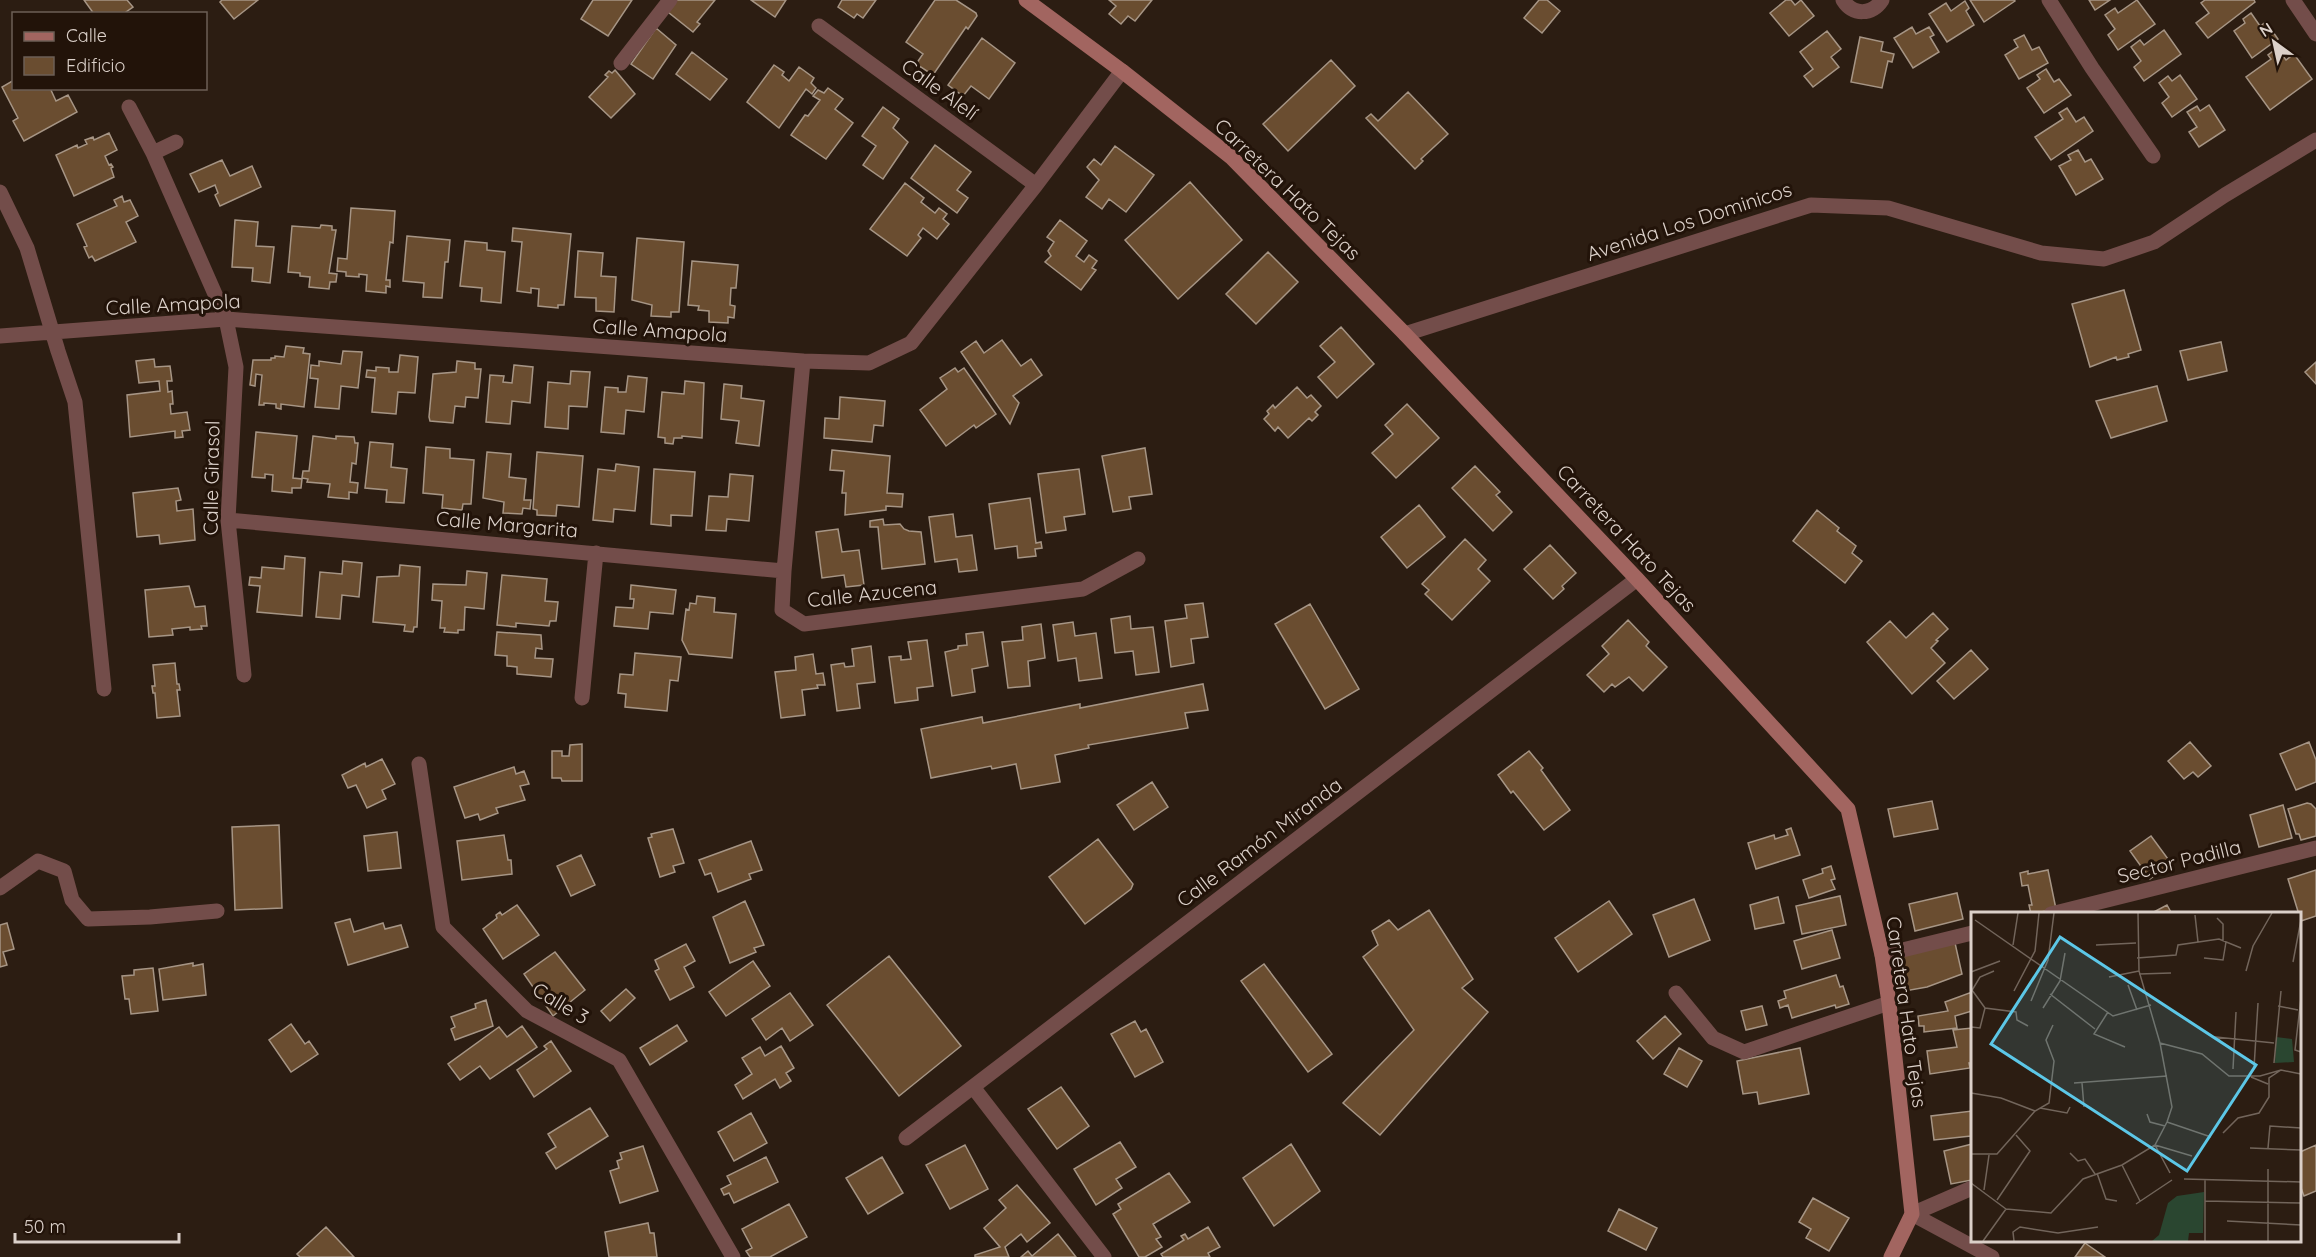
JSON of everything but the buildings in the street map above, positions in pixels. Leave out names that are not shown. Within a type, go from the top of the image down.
[{"type":"street","points":[[621,63],[670,0]]},
{"type":"street","name":"Carretera Hato Tejas","points":[[1026,0],[1122,70],[1231,157],[1405,334],[1637,579],[1848,809],[1882,955],[1912,1214]]},
{"type":"street","points":[[1843,0],[1851,9],[1859,12],[1875,8],[1882,0]]},
{"type":"street","points":[[2049,0],[2092,68],[2153,156]]},
{"type":"street","points":[[2293,0],[2316,34]]},
{"type":"street","name":"Calle Alelí","points":[[819,26],[1036,185]]},
{"type":"street","name":"Calle Amapola","points":[[0,336],[226,319],[803,361],[869,363],[911,342],[1036,185],[1122,70]]},
{"type":"street","name":"Calle Girasol","points":[[129,107],[153,153],[226,319],[236,367],[228,520],[244,675]]},
{"type":"street","name":"Avenida Los Dominicos","points":[[1405,334],[1811,205],[1888,208],[2041,252],[2104,259],[2154,242],[2225,195],[2316,140]]},
{"type":"street","points":[[153,153],[176,142]]},
{"type":"street","points":[[0,192],[27,248],[75,402],[104,689]]},
{"type":"street","name":"Calle Azucena","points":[[803,361],[783,571],[782,610],[804,624],[1083,589],[1138,559]]},
{"type":"street","name":"Calle Margarita","points":[[228,520],[783,571]]},
{"type":"street","points":[[582,698],[596,553]]},
{"type":"street","name":"Calle Ramón Miranda","points":[[906,1138],[1637,579]]},
{"type":"street","name":"Calle 3","points":[[418,764],[443,927],[527,1011],[619,1060],[733,1257]]},
{"type":"street","name":"Sector Padilla","points":[[2059,912],[2316,848]]},
{"type":"street","points":[[0,888],[38,861],[64,871],[72,900],[88,919],[150,917],[218,911]]},
{"type":"street","points":[[1882,955],[1971,933]]},
{"type":"street","points":[[1676,993],[1713,1038],[1744,1052],[1889,1003]]},
{"type":"street","points":[[973,1087],[1104,1257]]},
{"type":"street","points":[[1891,1257],[1912,1214],[1971,1188]]},
{"type":"street","points":[[1912,1214],[1992,1257]]}]
